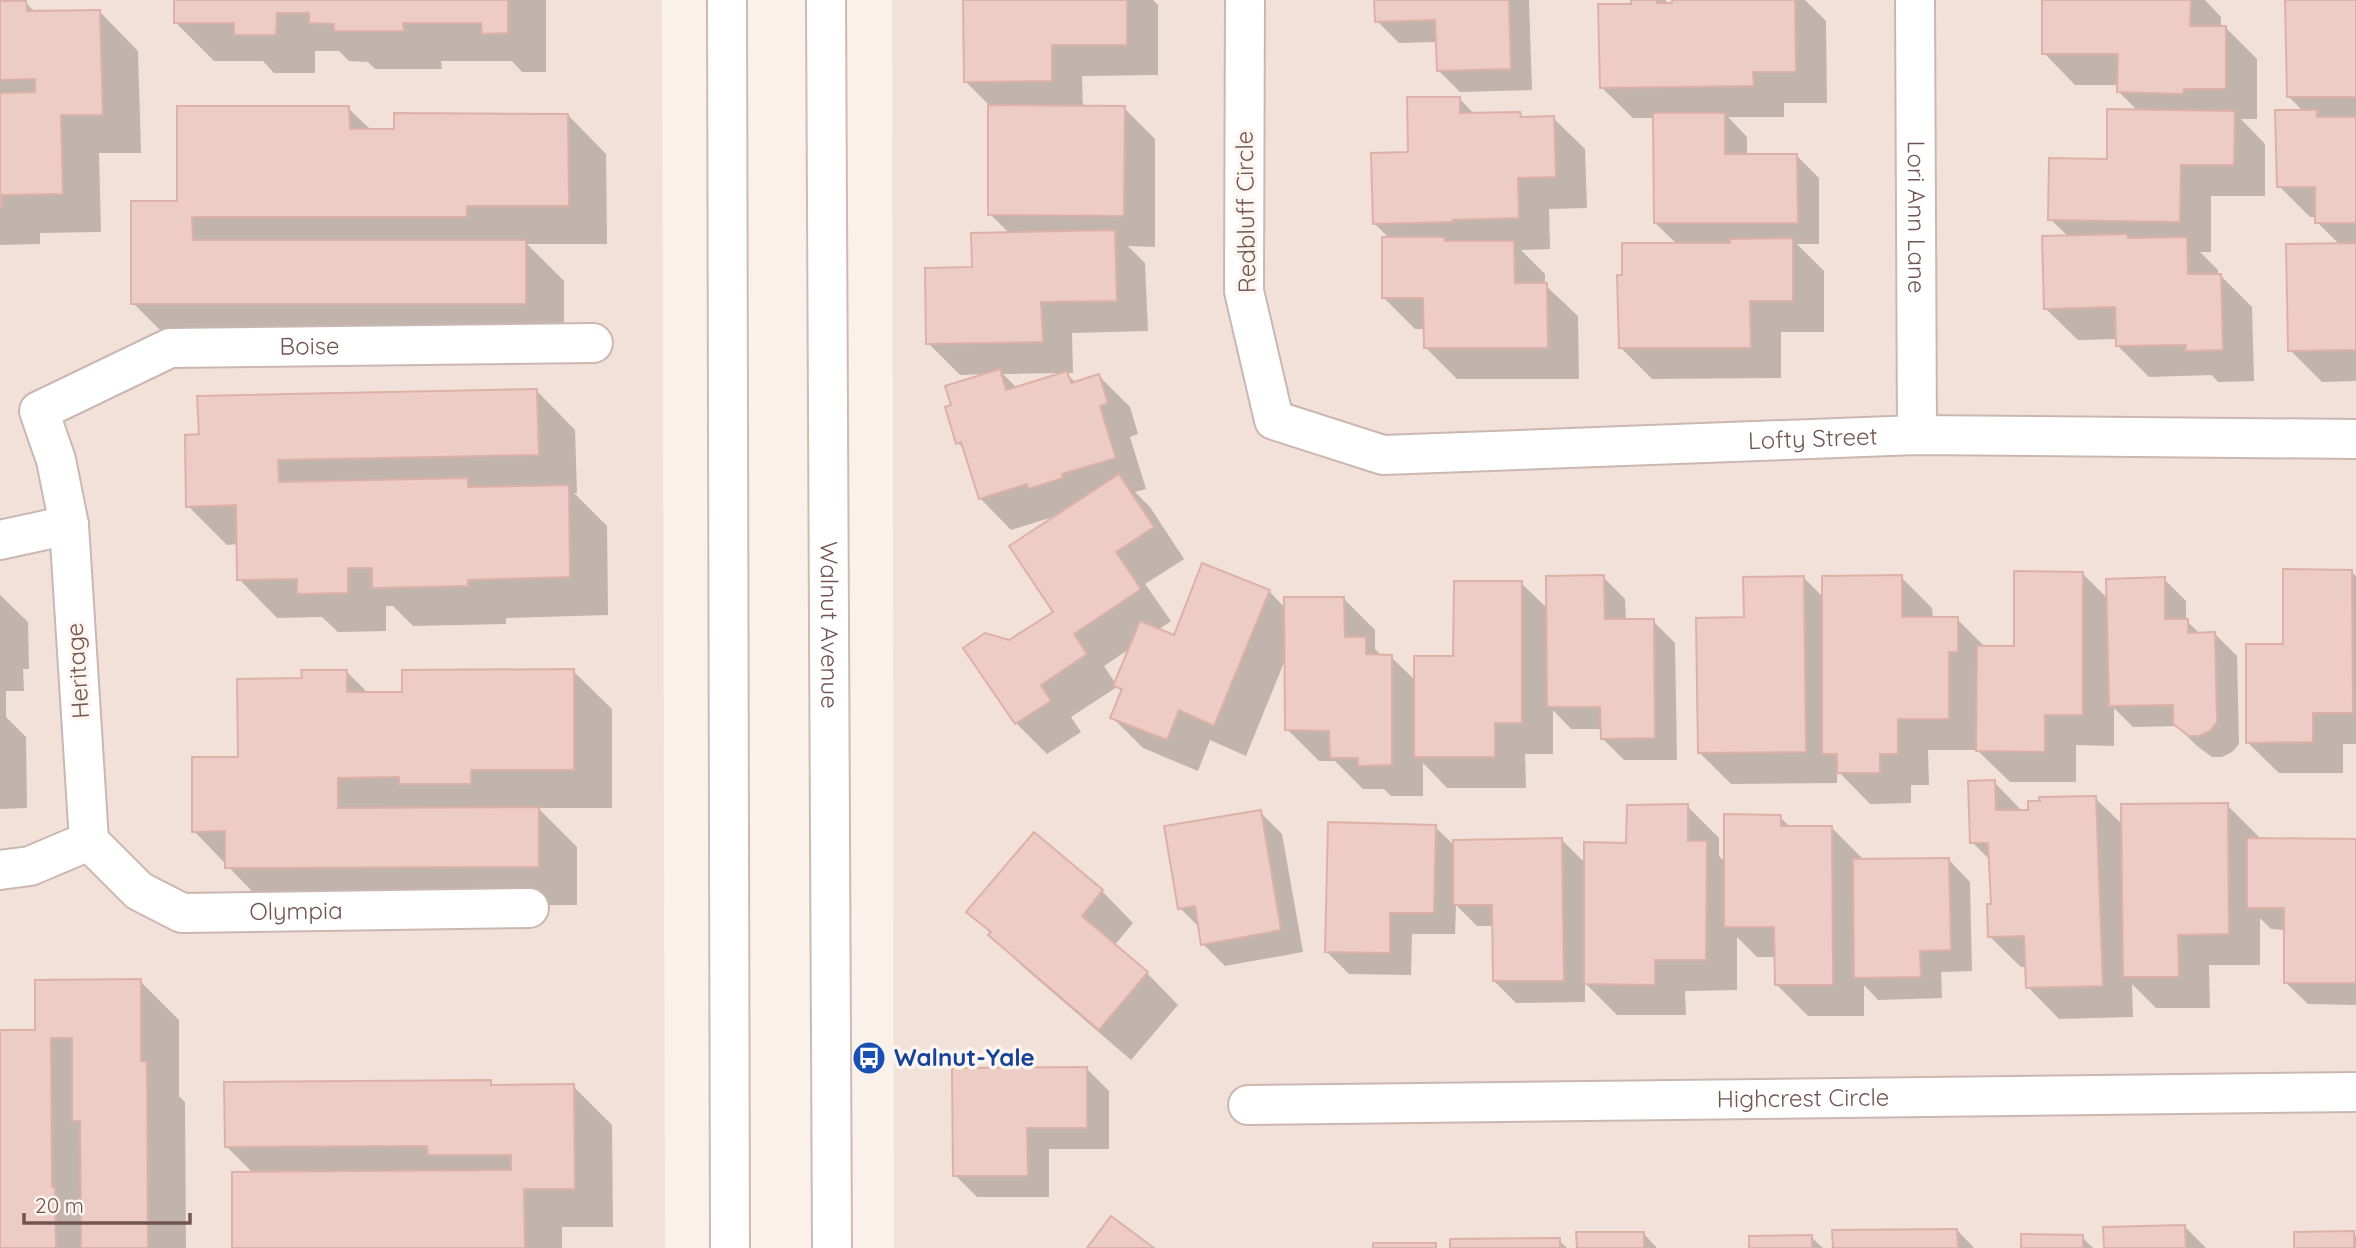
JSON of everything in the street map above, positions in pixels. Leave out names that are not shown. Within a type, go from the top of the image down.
[{"type":"street","points":[[727,0],[730,1248]]},
{"type":"street","name":"Walnut Avenue","points":[[826,0],[831,1248]]},
{"type":"street","name":"Redbluff Circle","points":[[1245,0],[1244,291],[1274,420]]},
{"type":"street","name":"Lori Ann Lane","points":[[1915,0],[1917,435]]},
{"type":"street","name":"Boise","points":[[38,411],[170,348],[593,344]]},
{"type":"street","name":"Heritage","points":[[38,411],[56,460],[68,525],[89,841]]},
{"type":"street","name":"Lofty Street","points":[[1274,420],[1383,455],[1917,435],[2356,439]]},
{"type":"street","points":[[0,540],[68,525]]},
{"type":"street","points":[[0,870],[30,866],[89,841]]},
{"type":"street","name":"Olympia","points":[[89,841],[139,891],[182,913],[529,908]]},
{"type":"street","name":"Highcrest Circle","points":[[1248,1105],[2356,1092]]},
{"type":"shaded area","points":[[0,0],[662,0],[665,1248],[0,1248]]},
{"type":"shaded area","points":[[892,0],[2356,0],[2356,1248],[894,1248]]},
{"type":"building","points":[[174,0],[508,0],[508,33],[482,34],[481,23],[403,23],[404,31],[334,31],[334,24],[309,23],[309,13],[277,13],[276,35],[234,35],[234,23],[174,23]]},
{"type":"building","points":[[963,0],[1127,0],[1127,45],[1052,45],[1052,81],[964,82]]},
{"type":"building","points":[[1374,0],[1509,0],[1511,69],[1437,71],[1435,20],[1375,22]]},
{"type":"building","points":[[1631,0],[1672,3],[1672,0],[1795,0],[1796,72],[1753,72],[1754,86],[1600,88],[1598,4],[1631,4]]},
{"type":"building","points":[[2042,0],[2191,0],[2190,26],[2226,26],[2226,89],[2184,89],[2183,94],[2117,92],[2118,54],[2042,54]]},
{"type":"building","points":[[2285,0],[2356,0],[2356,97],[2287,97]]},
{"type":"building","points":[[0,1],[26,1],[27,11],[100,10],[103,115],[61,115],[63,194],[2,195],[2,206],[0,93],[35,92],[35,79],[0,80]]},
{"type":"building","points":[[1407,97],[1460,97],[1460,113],[1520,112],[1521,117],[1554,116],[1556,177],[1518,178],[1519,218],[1373,224],[1371,153],[1408,152]]},
{"type":"building","points":[[988,105],[1125,106],[1124,216],[988,215]]},
{"type":"building","points":[[177,106],[349,106],[350,129],[394,129],[394,113],[568,114],[569,206],[467,206],[467,217],[192,217],[193,240],[526,240],[526,304],[131,304],[131,201],[177,201]]},
{"type":"building","points":[[2107,109],[2235,111],[2234,165],[2181,165],[2180,222],[2048,220],[2049,158],[2107,159]]},
{"type":"building","points":[[2275,110],[2317,110],[2317,117],[2356,117],[2356,223],[2315,223],[2315,187],[2277,187]]},
{"type":"building","points":[[1653,113],[1725,113],[1725,154],[1797,154],[1798,223],[1654,223]]},
{"type":"building","points":[[1115,230],[1117,301],[1041,302],[1043,342],[926,344],[925,268],[972,267],[971,233]]},
{"type":"building","points":[[2128,234],[2128,238],[2187,237],[2188,274],[2221,274],[2223,350],[2185,351],[2186,345],[2116,346],[2115,307],[2044,309],[2042,236]]},
{"type":"building","points":[[1382,237],[1514,241],[1515,283],[1547,283],[1548,348],[1424,348],[1423,298],[1382,298]]},
{"type":"building","points":[[1793,238],[1793,301],[1750,301],[1751,348],[1619,348],[1617,275],[1622,275],[1622,243],[1730,243],[1730,239]]},
{"type":"building","points":[[2356,243],[2356,350],[2288,351],[2286,244]]},
{"type":"building","points":[[1000,369],[1006,390],[1067,371],[1071,383],[1099,374],[1108,403],[1100,406],[1116,458],[1062,474],[1063,478],[1028,489],[1027,484],[979,499],[961,442],[956,444],[945,407],[951,405],[945,386]]},
{"type":"building","points":[[537,389],[539,455],[278,460],[279,482],[468,478],[468,487],[569,485],[570,577],[468,580],[468,586],[372,588],[372,568],[348,568],[348,593],[297,594],[297,579],[237,580],[236,505],[186,507],[185,435],[199,434],[197,396]]},
{"type":"building","points":[[1119,474],[1154,527],[1116,552],[1141,589],[1074,634],[1087,654],[1041,685],[1051,701],[1015,724],[963,648],[985,633],[1009,640],[1053,612],[1009,546]]},
{"type":"building","points":[[1202,563],[1270,590],[1214,726],[1179,710],[1167,740],[1110,718],[1122,689],[1113,686],[1140,621],[1174,635]]},
{"type":"building","points":[[2283,569],[2352,570],[2353,713],[2313,713],[2313,742],[2246,743],[2246,644],[2283,644]]},
{"type":"building","points":[[2014,571],[2083,572],[2083,715],[2045,715],[2045,752],[1976,751],[1977,646],[2014,646]]},
{"type":"building","points":[[1604,575],[1605,619],[1654,619],[1655,738],[1601,739],[1600,707],[1547,707],[1546,576]]},
{"type":"building","points":[[1902,575],[1902,617],[1958,617],[1958,652],[1949,652],[1949,719],[1898,719],[1898,754],[1880,754],[1880,773],[1837,773],[1837,754],[1822,754],[1822,576]]},
{"type":"building","points":[[1804,576],[1806,752],[1698,753],[1696,618],[1744,617],[1743,577]]},
{"type":"building","points":[[2165,577],[2165,619],[2188,619],[2188,633],[2215,632],[2217,722],[2210,731],[2199,736],[2189,736],[2173,724],[2173,705],[2109,706],[2106,579]]},
{"type":"building","points":[[1454,581],[1522,581],[1522,723],[1495,723],[1495,757],[1414,757],[1414,656],[1453,656]]},
{"type":"building","points":[[1284,597],[1344,597],[1345,637],[1366,637],[1366,654],[1392,655],[1392,765],[1358,766],[1358,758],[1330,758],[1329,731],[1285,730]]},
{"type":"building","points":[[574,669],[574,770],[471,770],[471,784],[399,784],[399,777],[338,778],[338,808],[539,807],[539,867],[225,868],[225,831],[192,832],[192,757],[238,757],[237,679],[302,678],[301,670],[347,670],[347,692],[402,692],[402,670]]},
{"type":"building","points":[[1995,780],[1996,810],[2028,810],[2028,801],[2040,801],[2039,797],[2096,796],[2103,986],[2026,988],[2024,936],[1988,937],[1987,904],[1991,904],[1988,843],[1970,843],[1968,781]]},
{"type":"building","points":[[2228,803],[2229,934],[2178,935],[2179,977],[2123,977],[2121,804]]},
{"type":"building","points":[[1688,804],[1688,841],[1707,841],[1706,960],[1655,960],[1655,985],[1584,984],[1584,842],[1626,843],[1627,805]]},
{"type":"building","points":[[1261,810],[1281,930],[1201,945],[1195,906],[1178,909],[1164,826]]},
{"type":"building","points":[[1724,814],[1781,815],[1781,826],[1832,826],[1833,985],[1775,985],[1774,927],[1724,927]]},
{"type":"building","points":[[1328,822],[1436,825],[1434,913],[1390,913],[1390,953],[1325,952]]},
{"type":"building","points":[[1034,832],[1103,890],[1082,916],[1148,972],[1099,1030],[988,935],[991,932],[966,912]]},
{"type":"building","points":[[1562,838],[1564,981],[1493,981],[1492,905],[1453,905],[1453,840]]},
{"type":"building","points":[[2247,838],[2356,839],[2356,983],[2284,983],[2284,908],[2247,908]]},
{"type":"building","points":[[1949,858],[1951,950],[1920,951],[1921,977],[1854,978],[1853,859]]},
{"type":"building","points":[[141,979],[141,1061],[147,1062],[148,1248],[81,1248],[80,1121],[72,1121],[72,1038],[51,1038],[52,1187],[55,1187],[56,1248],[0,1248],[0,1030],[35,1030],[35,980]]},
{"type":"building","points":[[1087,1067],[1087,1128],[1027,1128],[1028,1176],[953,1176],[952,1068]]},
{"type":"building","points":[[491,1080],[491,1085],[574,1084],[575,1189],[524,1189],[525,1248],[232,1248],[232,1172],[511,1170],[511,1155],[428,1155],[427,1146],[225,1147],[224,1082]]},
{"type":"building","points":[[1111,1216],[1154,1248],[1087,1248]]},
{"type":"building","points":[[2185,1225],[2186,1248],[2104,1248],[2103,1227]]},
{"type":"building","points":[[1957,1229],[1958,1248],[1833,1248],[1832,1230]]},
{"type":"building","points":[[2354,1231],[2354,1248],[2294,1248],[2294,1232]]},
{"type":"building","points":[[1576,1232],[1644,1232],[1644,1248],[1577,1248]]},
{"type":"building","points":[[2021,1234],[2083,1235],[2083,1248],[2021,1248]]},
{"type":"building","points":[[1812,1235],[1812,1248],[1749,1248],[1749,1236]]},
{"type":"building","points":[[1560,1238],[1560,1248],[1450,1248],[1450,1239]]},
{"type":"building","points":[[1373,1243],[1436,1243],[1436,1248],[1373,1248]]},
{"type":"place","name":"Walnut-Yale","points":[[869,1058]]}]
